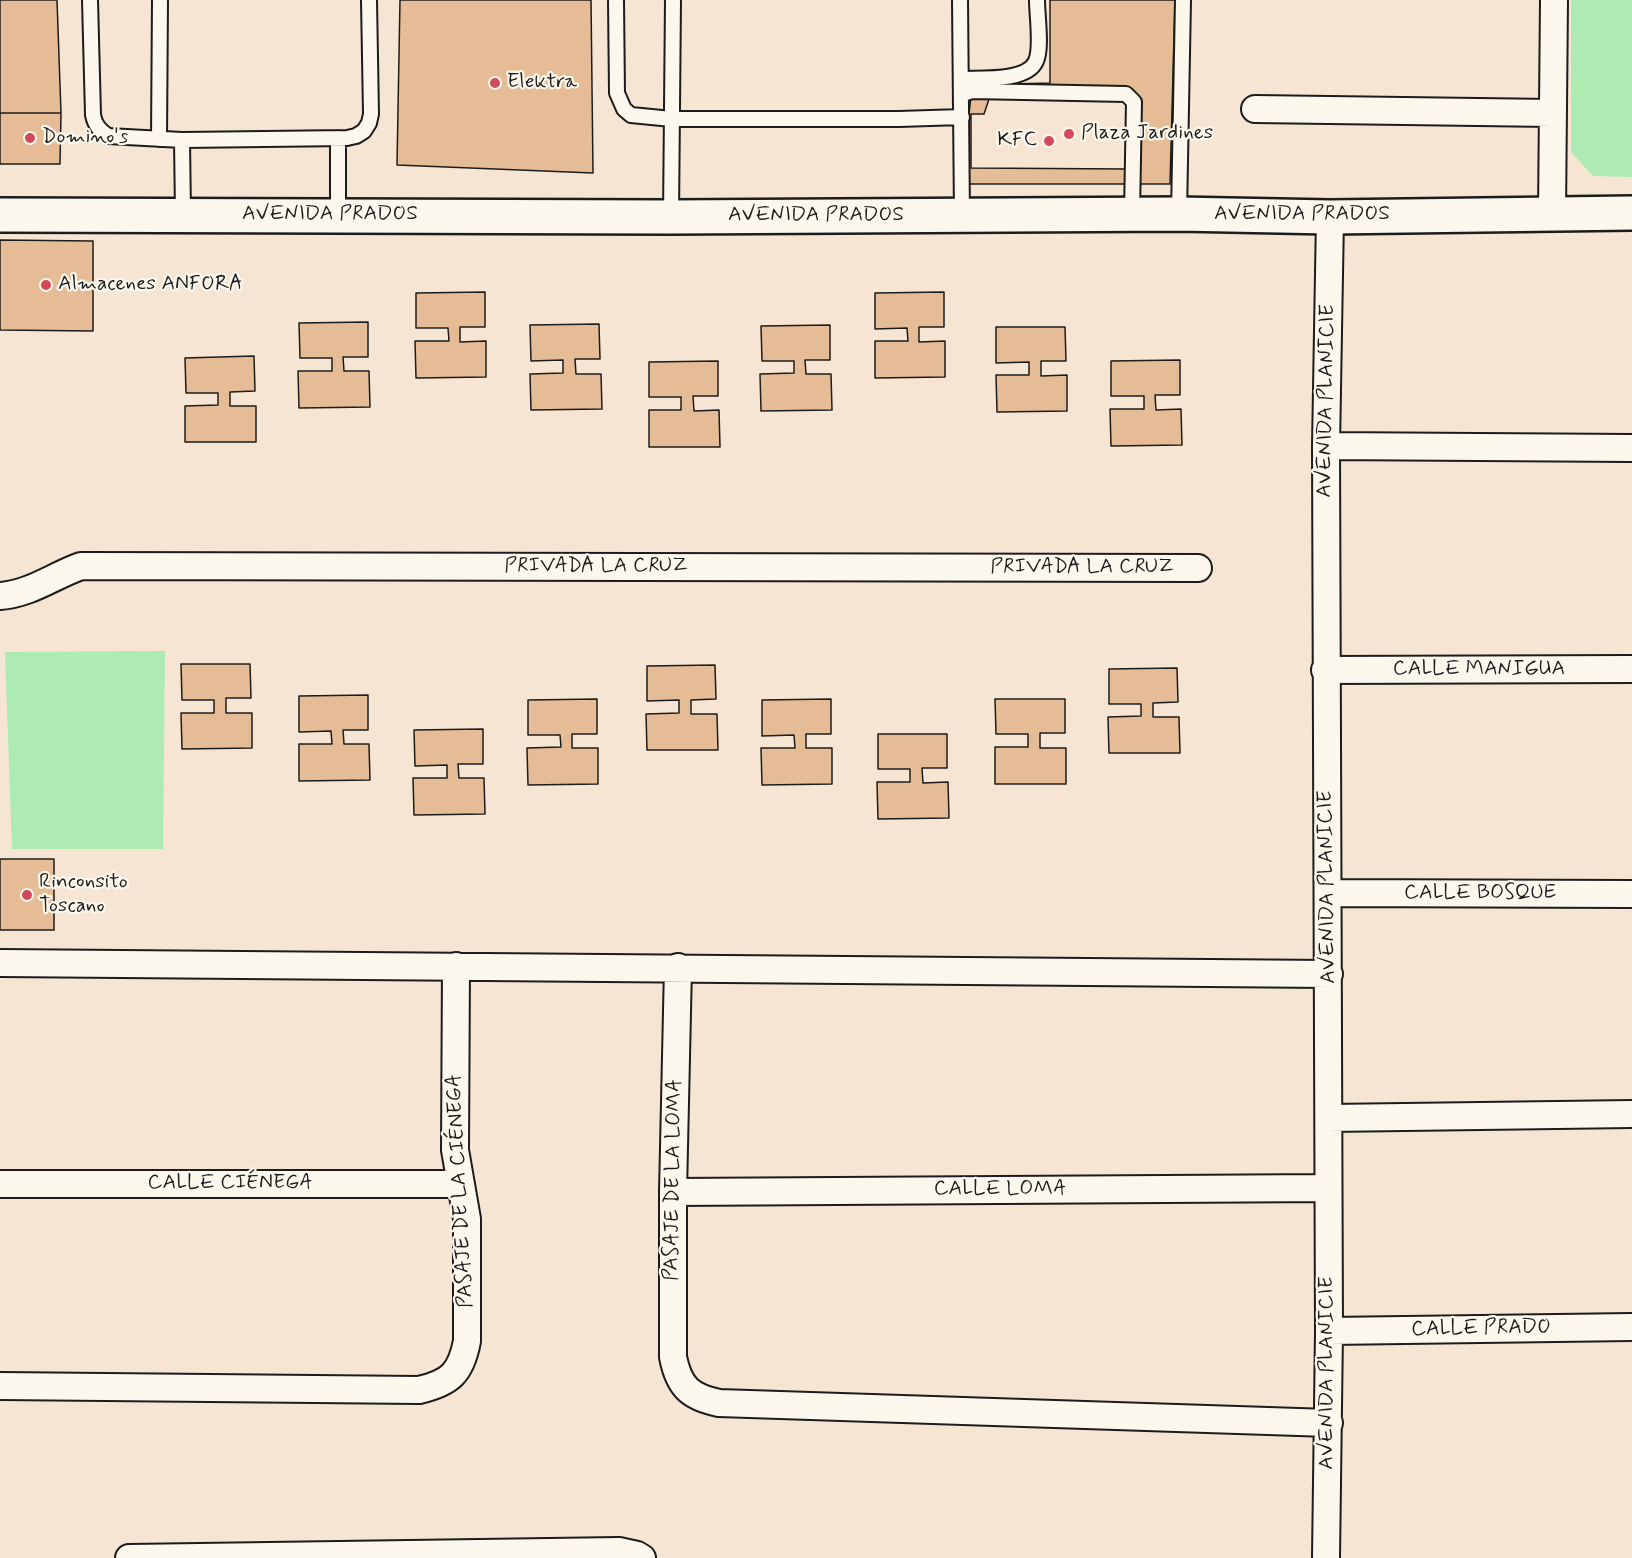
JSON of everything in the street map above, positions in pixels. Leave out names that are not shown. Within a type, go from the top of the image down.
[{"type":"main road","name":"AVENIDA PRADOS","points":[[0,214],[671,217],[1179,214],[1330,217],[1632,213]]},
{"type":"street","points":[[1552,213],[1554,0]]},
{"type":"street","points":[[1255,109],[1552,112]]},
{"type":"street","name":"AVENIDA PLANICIE","points":[[1326,1558],[1329,1423],[1329,974],[1325,670],[1330,217]]},
{"type":"street","points":[[1326,446],[1632,448]]},
{"type":"street","name":"PRIVADA LA CRUZ","points":[[0,596],[32,590],[60,573],[81,566],[1198,568]]},
{"type":"street","name":"CALLE MANIGUA","points":[[1325,670],[1632,669]]},
{"type":"street","name":"CALLE BOSQUE","points":[[1328,893],[1632,894]]},
{"type":"street","points":[[0,963],[1329,974]]},
{"type":"street","name":"PASAJE DE LA CIÉNEGA","points":[[0,1386],[419,1390],[437,1386],[453,1376],[464,1360],[467,1341],[467,1219],[455,1149],[456,966]]},
{"type":"street","name":"PASAJE DE LA LOMA","points":[[678,967],[673,1192],[673,1357],[676,1374],[687,1390],[701,1399],[719,1403],[1329,1423]]},
{"type":"street","points":[[1329,1118],[1632,1114]]},
{"type":"street","name":"CALLE CIÉNEGA","points":[[0,1184],[461,1184]]},
{"type":"street","name":"CALLE LOMA","points":[[673,1192],[1328,1188]]},
{"type":"street","name":"CALLE PRADO","points":[[1329,1331],[1632,1327]]},
{"type":"street","points":[[129,1558],[618,1551],[642,1558]]},
{"type":"lane","points":[[90,0],[95,124],[108,136],[182,140],[301,140],[356,136],[364,131],[371,114],[369,0]]},
{"type":"lane","points":[[159,139],[160,0]]},
{"type":"lane","points":[[616,0],[617,93],[619,102],[631,115],[672,119],[962,117]]},
{"type":"lane","points":[[671,217],[673,0]]},
{"type":"lane","points":[[960,0],[962,216]]},
{"type":"lane","points":[[961,79],[1015,76],[1024,74],[1031,68],[1038,51],[1037,0]]},
{"type":"lane","points":[[1179,214],[1183,0]]},
{"type":"lane","points":[[961,94],[972,91],[1126,94],[1134,102],[1132,214]]},
{"type":"lane","points":[[338,138],[338,215]]},
{"type":"lane","points":[[182,140],[183,214]]},
{"type":"green space","points":[[1571,0],[1632,0],[1632,177],[1593,176],[1571,152]]},
{"type":"green space","points":[[165,651],[163,849],[12,849],[5,652]]},
{"type":"building","points":[[0,0],[57,0],[61,113],[0,113]]},
{"type":"building","name":"Elektra","points":[[400,0],[591,0],[593,173],[397,165]]},
{"type":"building","name":"Plaza Jardines","points":[[1050,0],[1175,0],[1170,184],[962,184],[972,85],[1050,83]]},
{"type":"building","name":"KFC","points":[[989,99],[1128,100],[1127,169],[971,168],[971,114],[984,114]]},
{"type":"building","name":"Domino's","points":[[0,113],[61,113],[60,164],[0,164]]},
{"type":"building","name":"Almacenes ANFORA","points":[[0,240],[93,241],[93,331],[0,330]]},
{"type":"building","points":[[485,292],[485,327],[460,327],[460,342],[486,341],[486,377],[416,378],[415,341],[449,341],[448,328],[416,328],[416,293]]},
{"type":"building","points":[[944,292],[944,327],[919,327],[919,342],[945,341],[945,377],[875,378],[875,341],[908,341],[907,328],[875,329],[875,293]]},
{"type":"building","points":[[368,322],[368,357],[343,357],[344,371],[369,371],[370,407],[299,408],[298,371],[332,371],[332,358],[300,358],[299,323]]},
{"type":"building","points":[[599,324],[600,359],[575,359],[576,374],[601,374],[602,409],[531,410],[530,374],[563,373],[563,360],[531,361],[530,325]]},
{"type":"building","points":[[830,325],[830,360],[805,360],[806,374],[831,374],[832,410],[761,411],[760,374],[794,373],[794,361],[762,361],[761,326]]},
{"type":"building","points":[[996,327],[1065,327],[1066,361],[1041,361],[1041,376],[1067,375],[1067,411],[997,412],[996,375],[1029,375],[1029,362],[996,363]]},
{"type":"building","points":[[254,356],[255,391],[230,392],[230,406],[256,406],[256,442],[185,442],[185,406],[218,405],[218,393],[186,393],[185,358]]},
{"type":"building","points":[[1180,360],[1180,395],[1155,395],[1156,410],[1181,409],[1182,445],[1111,446],[1110,409],[1144,409],[1144,396],[1111,396],[1111,361]]},
{"type":"building","points":[[718,361],[718,396],[693,396],[694,411],[719,410],[720,447],[649,447],[649,410],[681,410],[681,397],[649,397],[649,362]]},
{"type":"building","points":[[181,664],[250,664],[251,698],[226,698],[226,713],[252,713],[252,748],[182,749],[181,713],[214,713],[214,700],[182,700]]},
{"type":"building","points":[[715,665],[716,699],[691,700],[691,714],[717,714],[718,750],[647,750],[646,714],[679,713],[679,700],[647,701],[647,666]]},
{"type":"building","points":[[1177,668],[1178,702],[1153,703],[1153,717],[1179,717],[1180,753],[1109,753],[1108,717],[1141,716],[1141,704],[1109,704],[1109,669]]},
{"type":"building","points":[[368,695],[368,730],[343,730],[344,744],[369,744],[370,780],[299,781],[299,744],[332,744],[331,731],[299,732],[299,696]]},
{"type":"building","points":[[597,699],[597,734],[572,734],[572,748],[598,748],[598,784],[528,785],[527,748],[561,747],[560,735],[528,735],[528,700]]},
{"type":"building","points":[[831,699],[831,734],[806,734],[806,748],[832,748],[832,784],[762,785],[761,748],[795,748],[794,735],[762,736],[762,700]]},
{"type":"building","points":[[995,699],[1065,699],[1065,733],[1040,733],[1040,748],[1066,748],[1066,784],[995,784],[995,747],[1028,747],[1028,734],[996,734]]},
{"type":"building","points":[[483,729],[483,764],[458,764],[459,778],[484,778],[485,814],[414,815],[413,778],[447,778],[447,765],[415,766],[414,730]]},
{"type":"building","points":[[878,734],[947,734],[947,768],[922,768],[923,783],[948,782],[949,818],[878,819],[877,782],[910,782],[910,769],[878,769]]},
{"type":"building","name":"Rinconsito Toscano","points":[[0,859],[54,859],[54,930],[0,930]]},
{"type":"place","name":"Elektra","points":[[495,83]]},
{"type":"place","name":"Plaza Jardines","points":[[1069,134]]},
{"type":"place","name":"Domino's","points":[[30,138]]},
{"type":"place","name":"KFC","points":[[1049,141]]},
{"type":"place","name":"Almacenes ANFORA","points":[[46,285]]},
{"type":"place","name":"Rinconsito Toscano","points":[[27,895]]}]
